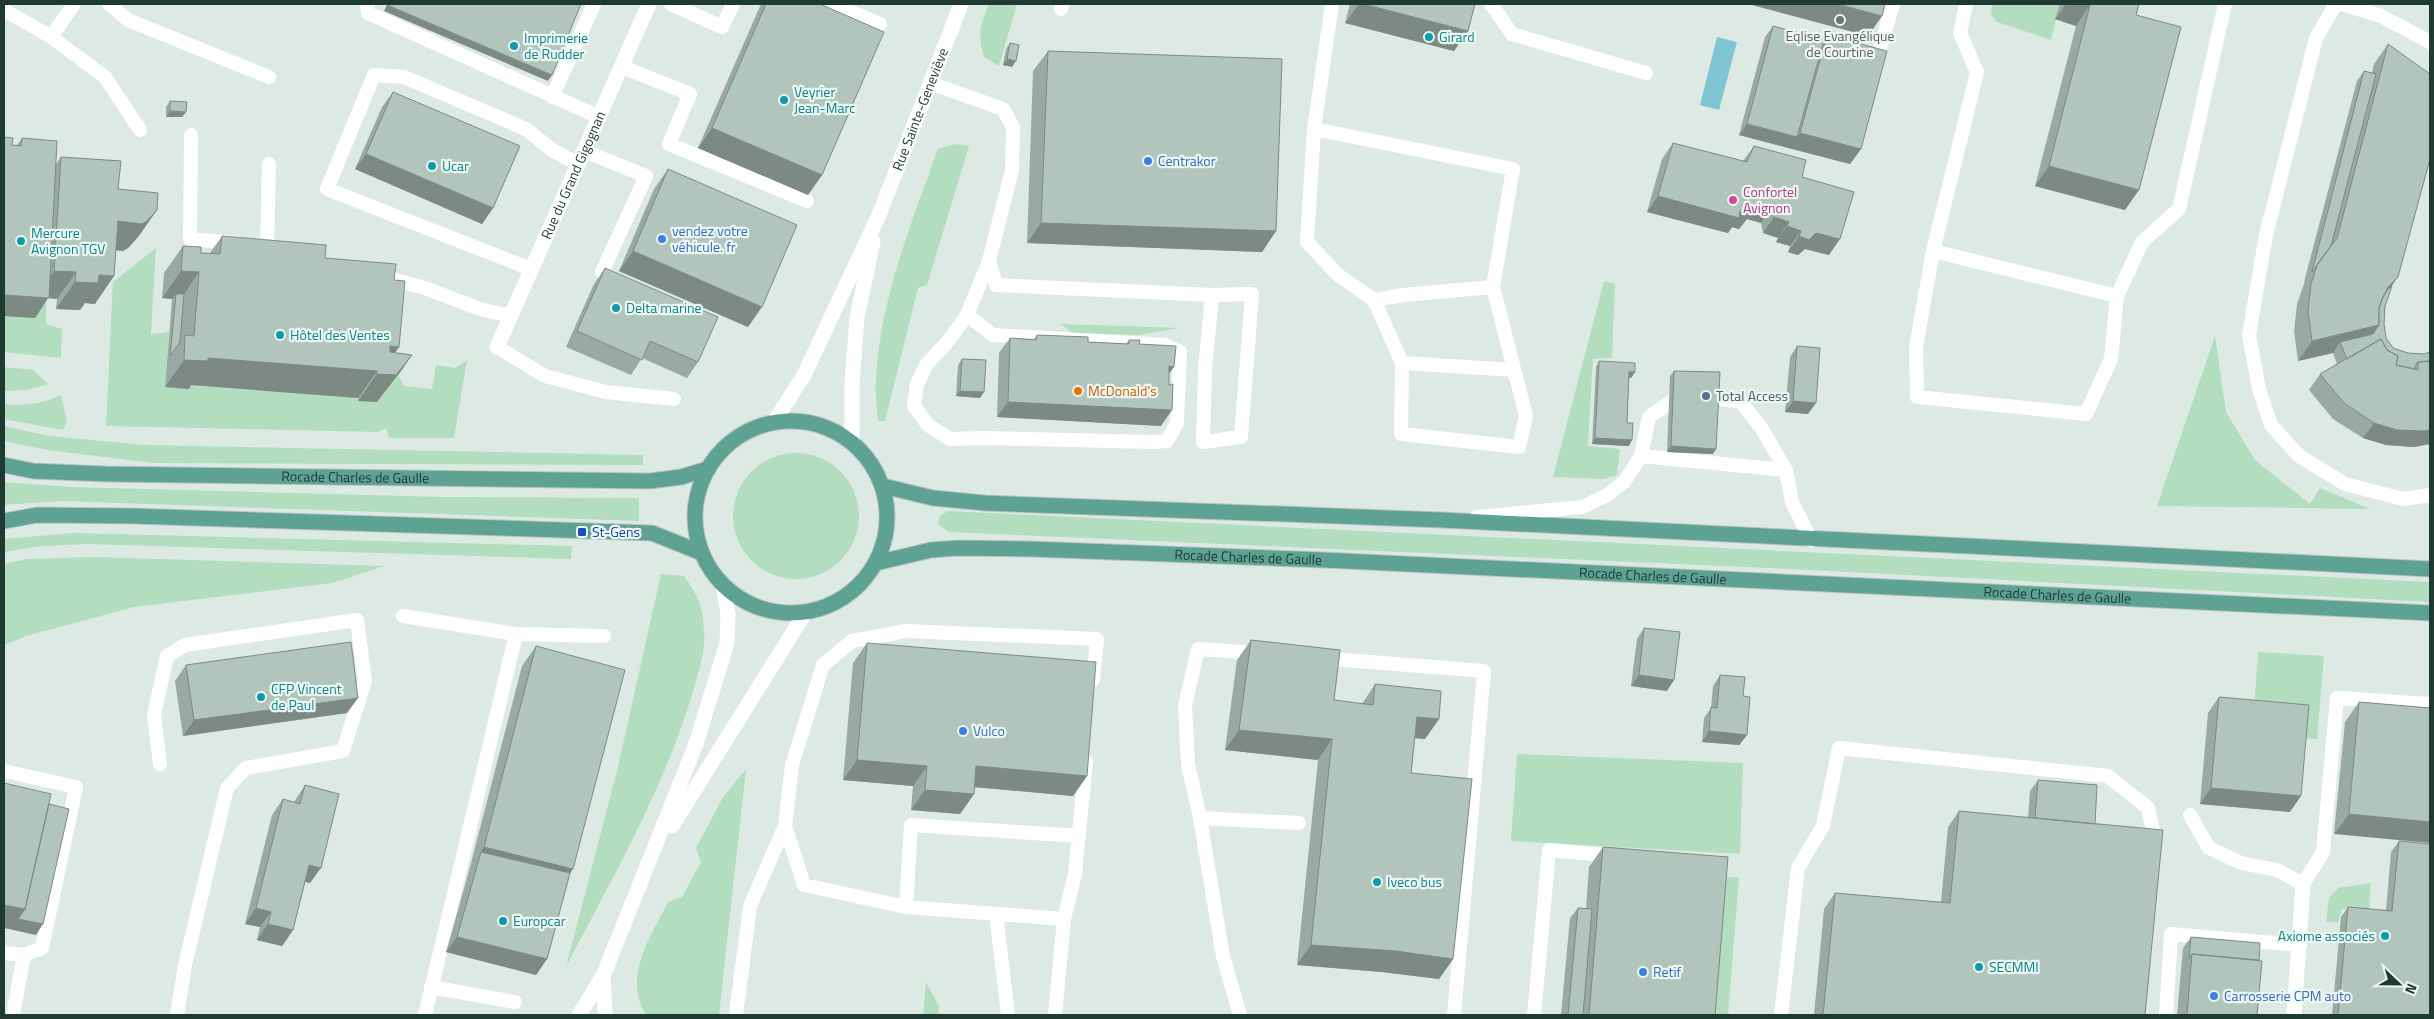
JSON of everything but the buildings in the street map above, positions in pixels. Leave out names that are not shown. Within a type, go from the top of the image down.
[{"type":"main road","points":[[802,421],[828,428],[852,442],[871,462],[883,486],[888,512],[886,539],[876,563],[858,587],[834,604],[805,613],[775,612],[747,603],[722,586],[710,570],[702,553],[695,525],[697,496],[708,469],[725,447],[748,431],[774,422],[802,421]]},
{"type":"main road","name":"Rocade Charles de Gaulle","points":[[4,464],[33,471],[106,474],[650,481],[681,477],[708,469]]},
{"type":"main road","points":[[883,486],[932,498],[985,504],[1442,520],[1811,540],[2430,568]]},
{"type":"main road","points":[[4,521],[37,515],[133,516],[652,533],[702,553]]},
{"type":"main road","name":"Rocade Charles de Gaulle","points":[[876,563],[931,550],[958,548],[1031,549],[1344,561],[2430,613]]},
{"type":"street","name":"Rue du Grand Gigognan","points":[[497,346],[649,4]]},
{"type":"street","name":"Rue Sainte-Geneviève","points":[[879,215],[961,4]]},
{"type":"street","points":[[774,422],[804,375],[879,215]]},
{"type":"street","points":[[852,442],[852,384],[857,317],[879,215]]},
{"type":"street","points":[[579,1015],[603,976],[696,744],[724,651],[728,614],[722,586]]},
{"type":"street","points":[[652,857],[805,613]]},
{"type":"street","points":[[2294,1015],[2303,884]]},
{"type":"street","points":[[603,976],[604,1015]]},
{"type":"lane","points":[[51,37],[74,4]]},
{"type":"lane","points":[[108,4],[128,20],[269,77]]},
{"type":"lane","points":[[367,4],[368,13],[599,117]]},
{"type":"lane","points":[[552,96],[594,4]]},
{"type":"lane","points":[[671,4],[722,27],[733,4]]},
{"type":"lane","points":[[832,4],[880,24]]},
{"type":"lane","points":[[1314,129],[1513,169],[1493,287],[1526,416],[1519,447],[1400,434],[1402,363],[1374,300],[1338,275],[1307,242],[1314,129],[1332,4]]},
{"type":"lane","points":[[1491,4],[1512,34],[1646,72]]},
{"type":"lane","points":[[1879,52],[1893,4]]},
{"type":"lane","points":[[1966,4],[1960,33],[1977,72],[1933,251],[1916,347],[1917,397],[2086,414],[2111,359],[2117,296],[2142,242],[2179,210],[2225,4]]},
{"type":"lane","points":[[2336,4],[2316,38],[2266,235],[2249,335],[2259,390],[2271,426],[2299,456],[2345,484],[2403,499],[2430,495]]},
{"type":"lane","points":[[2342,4],[2381,16],[2430,42]]},
{"type":"lane","points":[[4,10],[51,37],[105,77],[140,130]]},
{"type":"lane","points":[[622,67],[690,94],[669,144],[807,201]]},
{"type":"lane","points":[[531,269],[327,189],[374,75],[404,76],[526,129],[552,150],[646,176],[663,183]]},
{"type":"lane","points":[[930,83],[1003,110],[1013,127],[1012,170],[989,261],[967,315],[950,340],[926,364],[917,384],[914,406],[928,425],[950,439],[1167,441],[1177,423],[1180,352],[1165,345],[993,336],[967,315]]},
{"type":"lane","points":[[192,135],[190,239],[258,245],[295,253]]},
{"type":"lane","points":[[258,245],[269,164]]},
{"type":"lane","points":[[602,272],[646,176]]},
{"type":"lane","points":[[1933,251],[2117,296]]},
{"type":"lane","points":[[989,261],[996,285],[1212,295],[1252,294],[1241,437],[1203,442],[1205,369],[1212,295]]},
{"type":"lane","points":[[360,270],[424,288],[480,309],[510,316]]},
{"type":"lane","points":[[1374,300],[1403,294],[1493,287]]},
{"type":"lane","points":[[497,346],[545,376],[606,392],[674,400]]},
{"type":"lane","points":[[1402,363],[1514,370]]},
{"type":"lane","points":[[1442,520],[1582,507],[1607,494],[1624,482],[1641,456],[1649,417],[1683,393],[1741,402],[1762,429],[1786,470],[1792,502],[1811,540]]},
{"type":"lane","points":[[1641,456],[1786,470]]},
{"type":"lane","points":[[403,616],[516,634],[604,636]]},
{"type":"lane","points":[[160,764],[154,715],[167,656],[185,645],[357,620],[365,681],[343,751],[246,768],[227,788],[185,965],[177,1015]]},
{"type":"lane","points":[[736,1015],[750,906],[785,826],[792,765],[823,665],[852,640],[906,631],[1097,639],[1091,698]]},
{"type":"lane","points":[[425,1015],[516,634]]},
{"type":"lane","points":[[1240,1015],[1223,956],[1200,818],[1188,764],[1185,705],[1198,649],[1277,655]]},
{"type":"lane","points":[[1306,657],[1484,671],[1454,1015]]},
{"type":"lane","points":[[2190,815],[2209,848],[2241,863],[2277,870],[2303,884],[2323,852],[2337,698],[2430,704]]},
{"type":"lane","points":[[1055,1015],[1064,919],[1075,874],[1087,747]]},
{"type":"lane","points":[[1781,1015],[1798,868],[1823,826],[1839,748],[2108,776],[2148,808],[2155,840],[2154,860]]},
{"type":"lane","points":[[4,771],[76,787],[42,948],[24,955],[4,953]]},
{"type":"lane","points":[[1200,818],[1300,823]]},
{"type":"lane","points":[[906,907],[911,825],[1079,836]]},
{"type":"lane","points":[[785,826],[804,885],[906,907],[1064,919]]},
{"type":"lane","points":[[1534,1015],[1549,850],[1628,858]]},
{"type":"lane","points":[[996,914],[1008,1015]]},
{"type":"lane","points":[[2166,1015],[2171,934],[2300,945]]},
{"type":"lane","points":[[13,1015],[24,955]]},
{"type":"lane","points":[[431,987],[514,1002]]},
{"type":"green space","points":[[989,4],[1017,4],[999,66],[984,57],[980,36]]},
{"type":"green space","points":[[1992,4],[2060,4],[2051,40],[1997,22],[1991,14]]},
{"type":"green space","points":[[955,144],[969,146],[927,285],[918,288],[885,421],[878,421],[876,385],[879,350],[890,291],[898,262],[938,149]]},
{"type":"green space","points":[[156,248],[151,334],[169,332],[165,387],[188,389],[189,385],[358,398],[358,401],[377,402],[398,375],[404,386],[432,389],[436,365],[455,368],[467,360],[454,438],[389,438],[386,428],[378,432],[106,426],[113,282]]},
{"type":"green space","points":[[1604,281],[1615,284],[1612,358],[1593,359],[1588,446],[1620,449],[1617,475],[1603,479],[1553,477]]},
{"type":"green space","points":[[46,301],[46,324],[62,329],[61,358],[4,352],[4,316],[34,318]]},
{"type":"green space","points":[[1061,324],[1179,328],[1138,335],[1072,333]]},
{"type":"green space","points":[[2215,336],[2226,412],[2255,460],[2310,504],[2320,488],[2370,509],[2157,506]]},
{"type":"green space","points":[[4,367],[33,370],[48,384],[27,390],[4,391]]},
{"type":"green space","points":[[61,395],[67,422],[63,430],[4,419],[4,404],[33,404]]},
{"type":"green space","points":[[4,426],[49,436],[145,445],[643,455],[643,465],[153,463],[47,450],[4,441]]},
{"type":"green space","points":[[796,453],[820,457],[841,471],[855,492],[859,516],[855,540],[841,561],[820,575],[796,579],[772,575],[751,561],[737,540],[733,516],[737,492],[751,471],[772,457]]},
{"type":"green space","points":[[4,482],[71,487],[443,497],[639,498],[639,521],[61,501],[4,505]]},
{"type":"green space","points":[[948,511],[2430,582],[2430,602],[1789,569],[949,532],[938,524],[940,516]]},
{"type":"green space","points":[[74,533],[572,546],[571,559],[87,544],[42,546],[4,552],[4,539]]},
{"type":"green space","points":[[95,557],[385,566],[332,583],[134,607],[26,636],[4,645],[4,564],[27,559]]},
{"type":"green space","points":[[661,574],[684,576],[696,596],[701,608],[703,622],[704,646],[701,662],[681,727],[653,797],[566,967],[618,767]]},
{"type":"green space","points":[[2258,652],[2324,656],[2317,739],[2300,738],[2254,712]]},
{"type":"green space","points":[[1517,754],[1743,763],[1740,854],[1511,841]]},
{"type":"green space","points":[[746,769],[719,1015],[646,1015],[639,1001],[637,986],[638,972],[647,943],[668,902],[682,897],[701,862],[696,848],[723,797]]},
{"type":"green space","points":[[1719,876],[1739,878],[1728,1015],[1707,1015]]},
{"type":"green space","points":[[2371,883],[2369,911],[2342,909],[2338,922],[2326,922],[2329,898],[2338,888]]},
{"type":"green space","points":[[926,982],[939,1006],[938,1015],[923,1015]]},
{"type":"water","points":[[1717,37],[1737,42],[1719,110],[1700,105]]},
{"type":"place","name":"Eqlise Evangélique de Courtine","points":[[1840,20]]},
{"type":"place","name":"Girard","points":[[1429,37]]},
{"type":"place","name":"Imprimerie de Rudder","points":[[514,46]]},
{"type":"place","name":"Veyrier Jean-Marc","points":[[784,100]]},
{"type":"place","name":"Centrakor","points":[[1148,161]]},
{"type":"place","name":"Ucar","points":[[432,166]]},
{"type":"place","name":"Confortel Avignon","points":[[1733,200]]},
{"type":"place","name":"vendez votre véhicule. fr","points":[[662,239]]},
{"type":"place","name":"Mercure Avignon TGV","points":[[21,241]]},
{"type":"place","name":"Delta marine","points":[[616,308]]},
{"type":"place","name":"Hôtel des Ventes","points":[[280,335]]},
{"type":"place","name":"McDonald's","points":[[1078,391]]},
{"type":"place","name":"Total Access","points":[[1706,396]]},
{"type":"place","name":"St-Gens","points":[[582,532]]},
{"type":"place","name":"CFP Vincent de Paul","points":[[261,697]]},
{"type":"place","name":"Vulco","points":[[963,731]]},
{"type":"place","name":"Iveco bus","points":[[1377,882]]},
{"type":"place","name":"Europcar","points":[[503,921]]},
{"type":"place","name":"Axiome associés","points":[[2385,936]]},
{"type":"place","name":"SECMMI","points":[[1979,967]]},
{"type":"place","name":"Retif","points":[[1643,972]]},
{"type":"place","name":"Carrosserie CPM auto","points":[[2214,996]]}]
